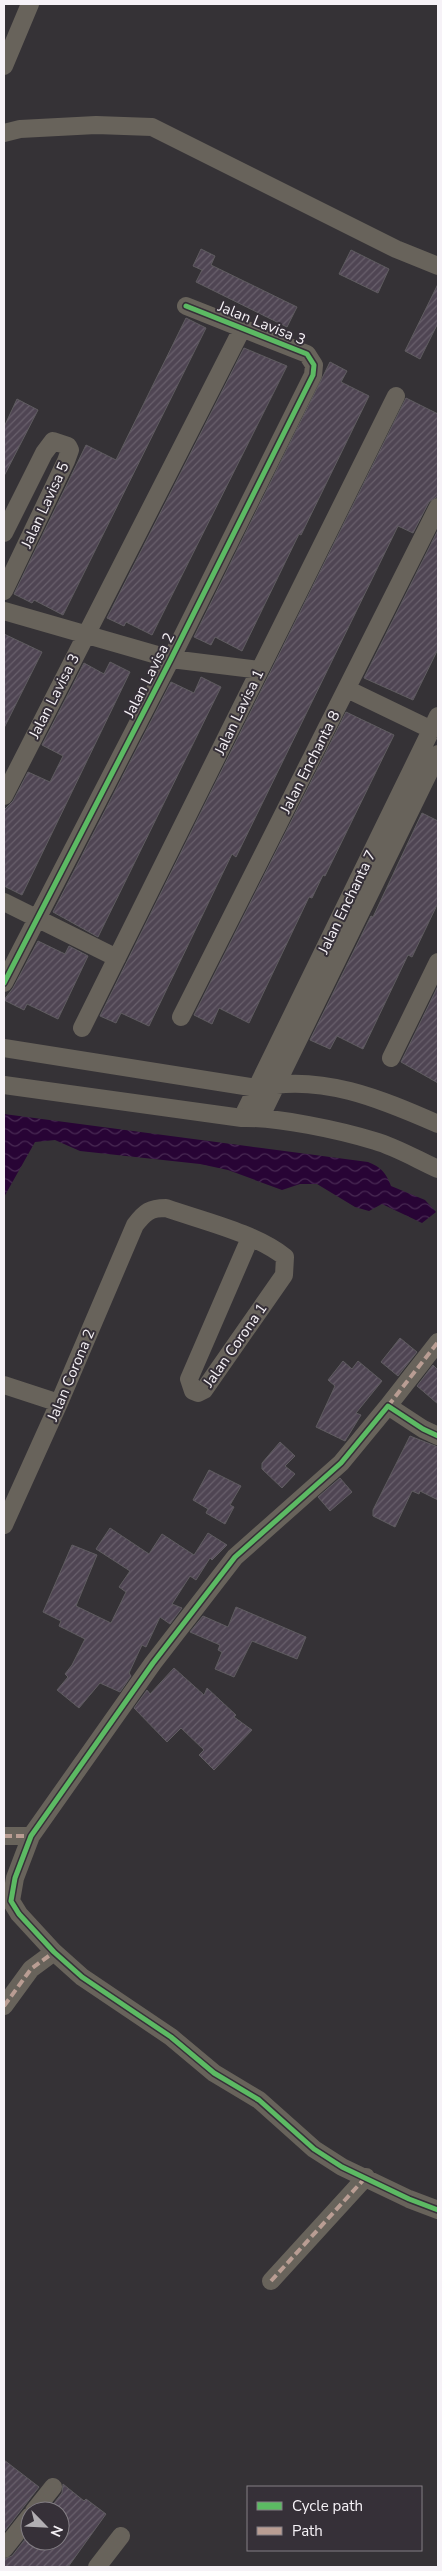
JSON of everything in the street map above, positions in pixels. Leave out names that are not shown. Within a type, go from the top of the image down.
[{"type":"street","points":[[4,66],[30,4]]},
{"type":"street","points":[[4,133],[20,129],[96,125],[152,127],[396,249],[438,266]]},
{"type":"street","name":"Jalan Lavisa 3","points":[[186,306],[306,354],[314,365],[313,375]]},
{"type":"street","name":"Jalan Lavisa 3","points":[[4,796],[84,635],[242,329]]},
{"type":"street","name":"Jalan Lavisa 2","points":[[4,984],[171,659],[313,375]]},
{"type":"street","name":"Jalan Lavisa 1","points":[[82,1028],[396,396]]},
{"type":"street","name":"Jalan Lavisa 5","points":[[4,534],[44,453],[53,441],[68,446],[70,450],[63,468],[4,591]]},
{"type":"street","name":"Jalan Enchanta 8","points":[[181,1017],[438,507]]},
{"type":"street","points":[[4,611],[171,659],[260,670]]},
{"type":"street","points":[[347,689],[435,723]]},
{"type":"street","name":"Jalan Enchanta 7","points":[[260,1118],[427,772],[435,723]]},
{"type":"street","name":"Jalan Enchanta 7","points":[[242,1118],[438,754]]},
{"type":"street","points":[[4,902],[117,958]]},
{"type":"street","points":[[391,1058],[438,962]]},
{"type":"street","points":[[4,1048],[257,1088],[277,1083],[338,1087],[393,1105],[438,1124]]},
{"type":"street","points":[[4,1085],[242,1118],[260,1118],[376,1141],[438,1169]]},
{"type":"street","name":"Jalan Corona 2","points":[[4,1525],[59,1403],[135,1225],[146,1211],[154,1208],[166,1208],[250,1238]]},
{"type":"street","name":"Jalan Corona 1","points":[[250,1238],[274,1248],[285,1257],[284,1274],[204,1390],[198,1393],[193,1391],[189,1379],[250,1238]]},
{"type":"street","points":[[438,1342],[341,1463],[235,1557],[153,1663],[31,1836],[15,1878],[11,1901],[19,1914],[54,1952],[82,1978],[171,2037],[214,2073],[259,2100],[314,2148],[342,2167],[366,2177],[409,2200],[438,2210]]},
{"type":"street","points":[[4,1385],[59,1403]]},
{"type":"street","points":[[388,1406],[423,1430],[438,1436]]},
{"type":"street","points":[[4,1836],[31,1836]]},
{"type":"street","points":[[4,2006],[30,1969],[54,1952]]},
{"type":"street","points":[[271,2280],[366,2177]]},
{"type":"street","points":[[42,2501],[53,2487]]},
{"type":"street","points":[[4,2549],[20,2529]]},
{"type":"street","points":[[98,2567],[121,2536]]},
{"type":"water","points":[[4,1114],[368,1162],[383,1171],[391,1186],[425,1200],[436,1212],[422,1223],[382,1204],[369,1211],[355,1207],[317,1184],[300,1184],[282,1190],[228,1170],[200,1164],[80,1151],[55,1140],[35,1142],[4,1197]]},
{"type":"building","points":[[201,249],[215,256],[211,265],[297,307],[287,327],[196,282],[202,270],[193,266]]},
{"type":"building","points":[[351,250],[389,269],[378,293],[339,274]]},
{"type":"building","points":[[438,284],[438,323],[420,359],[405,351]]},
{"type":"building","points":[[186,318],[206,328],[63,615],[34,600],[32,603],[14,594],[86,445],[116,460]]},
{"type":"building","points":[[244,348],[287,366],[152,635],[126,622],[124,626],[107,618]]},
{"type":"building","points":[[330,362],[347,371],[341,382],[369,396],[242,651],[215,637],[211,645],[194,637]]},
{"type":"building","points":[[406,398],[438,414],[438,496],[429,502],[413,533],[398,526],[236,857],[232,854],[149,1026],[121,1013],[116,1023],[100,1016]]},
{"type":"building","points":[[17,399],[38,410],[4,476],[4,427]]},
{"type":"building","points":[[438,530],[438,649],[413,700],[364,678]]},
{"type":"building","points":[[4,634],[42,652],[4,728]]},
{"type":"building","points":[[110,662],[130,672],[22,895],[4,886],[4,810],[13,801],[28,772],[50,782],[63,756],[42,745],[84,663],[104,674]]},
{"type":"building","points":[[201,677],[221,687],[98,937],[53,912],[171,682],[194,693]]},
{"type":"building","points":[[346,712],[394,735],[325,876],[323,875],[312,898],[309,897],[249,1023],[219,1008],[212,1024],[194,1015]]},
{"type":"building","points":[[422,813],[438,821],[438,903],[412,957],[408,955],[363,1049],[337,1036],[330,1049],[310,1040],[371,916],[373,917]]},
{"type":"building","points":[[38,941],[65,954],[69,946],[88,956],[58,1019],[27,1004],[24,1010],[4,1000],[13,988]]},
{"type":"building","points":[[438,986],[438,1083],[401,1062]]},
{"type":"building","points":[[400,1338],[417,1352],[398,1376],[381,1362]]},
{"type":"building","points":[[343,1361],[352,1369],[358,1361],[382,1381],[356,1413],[361,1415],[345,1441],[316,1427],[335,1386],[328,1380]]},
{"type":"building","points":[[433,1365],[438,1370],[438,1404],[417,1386]]},
{"type":"building","points":[[410,1436],[438,1447],[438,1500],[420,1491],[419,1494],[412,1491],[395,1527],[373,1516],[373,1510]]},
{"type":"building","points":[[280,1442],[295,1456],[285,1466],[295,1474],[282,1488],[262,1469],[262,1463]]},
{"type":"building","points":[[209,1470],[241,1486],[230,1505],[234,1507],[225,1524],[206,1513],[208,1509],[193,1500]]},
{"type":"building","points":[[340,1478],[352,1492],[330,1511],[318,1497]]},
{"type":"building","points":[[110,1528],[149,1554],[162,1534],[194,1555],[208,1533],[227,1545],[212,1560],[210,1558],[196,1580],[190,1576],[172,1604],[182,1608],[170,1624],[160,1617],[146,1647],[142,1645],[129,1673],[131,1676],[120,1692],[100,1683],[79,1708],[57,1690],[68,1677],[65,1674],[72,1665],[85,1639],[59,1626],[61,1621],[43,1612],[72,1545],[97,1555],[76,1606],[111,1623],[126,1592],[119,1587],[130,1571],[96,1549]]},
{"type":"building","points":[[236,1607],[306,1637],[297,1659],[252,1641],[234,1677],[215,1669],[222,1652],[218,1650],[220,1645],[190,1632],[203,1616],[228,1627]]},
{"type":"building","points":[[174,1668],[204,1695],[207,1688],[236,1715],[234,1717],[252,1730],[214,1770],[199,1755],[204,1750],[181,1728],[167,1742],[134,1708],[147,1690],[150,1694]]},
{"type":"building","points":[[4,2460],[39,2487],[28,2501],[20,2501],[20,2511],[4,2532]]},
{"type":"building","points":[[63,2484],[84,2501],[86,2499],[106,2514],[68,2567],[4,2567],[4,2559],[12,2556],[20,2546],[20,2551],[70,2551],[70,2501],[56,2501],[62,2493]]},
{"type":"marked path","points":[[388,1406],[438,1342]]},
{"type":"marked path","points":[[4,1836],[31,1836]]},
{"type":"marked path","points":[[4,2006],[31,1969],[54,1952]]},
{"type":"marked path","points":[[271,2281],[366,2177]]},
{"type":"cycle path","points":[[4,983],[171,659],[313,375],[314,365],[307,354],[186,306]]},
{"type":"cycle path","points":[[438,1436],[423,1429],[388,1406],[341,1463],[235,1557],[153,1663],[31,1836],[15,1878],[11,1901],[19,1914],[54,1952],[82,1977],[171,2037],[214,2073],[259,2100],[314,2149],[342,2167],[409,2199],[438,2210]]}]
